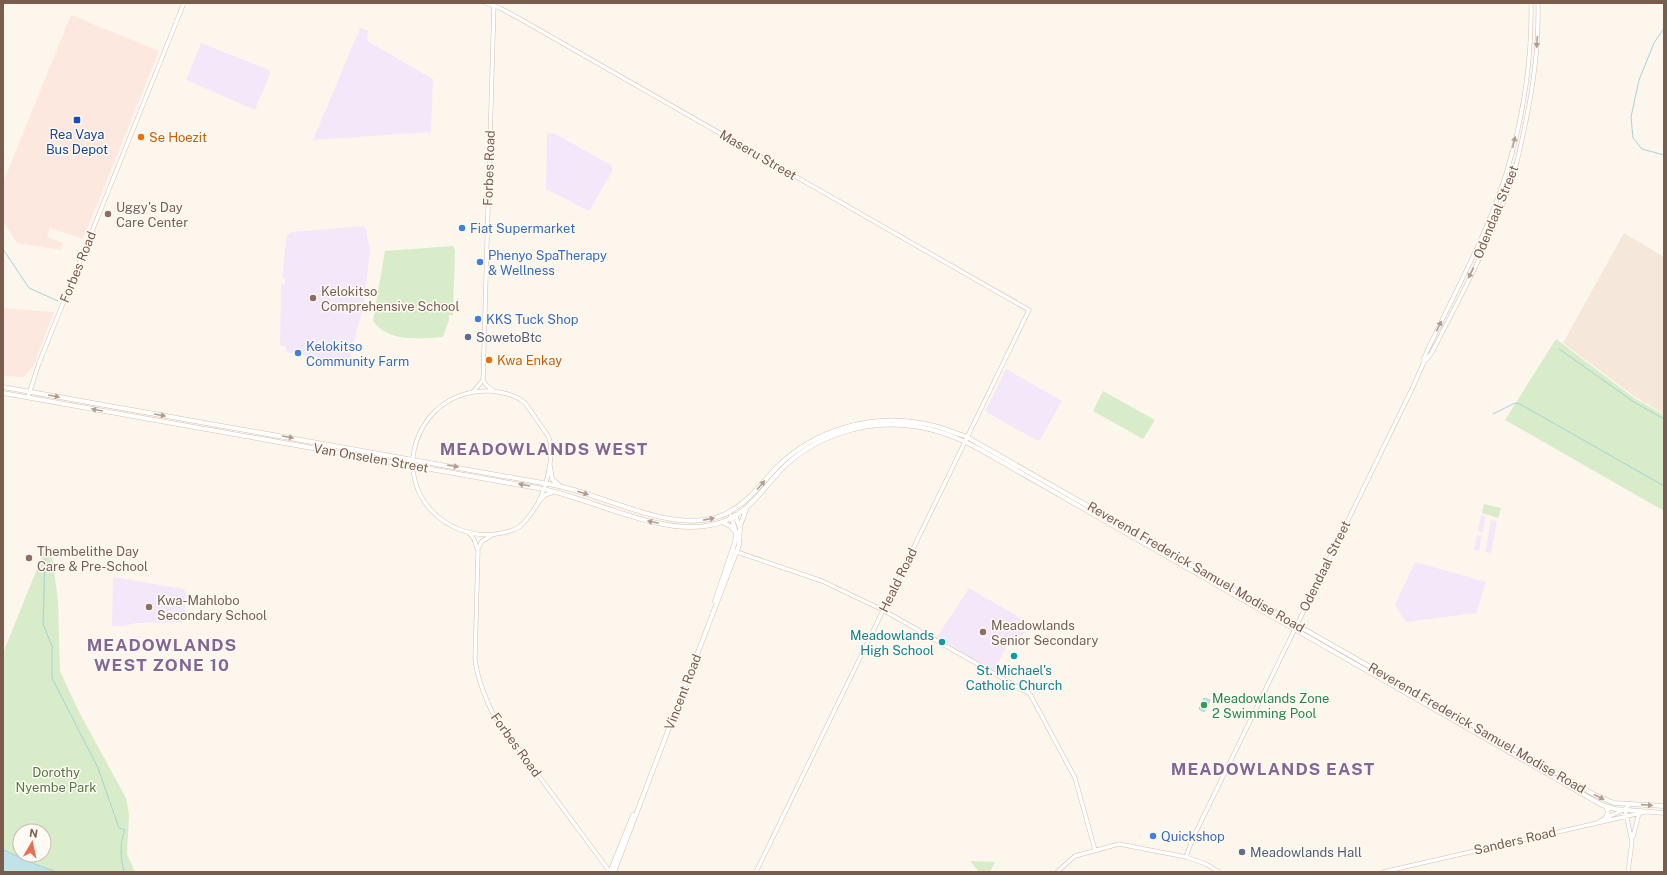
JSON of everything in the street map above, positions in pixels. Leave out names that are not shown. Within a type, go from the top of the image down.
[{"type":"main road","name":"Van Onselen Street","points":[[3,387],[562,486],[643,512],[685,521],[712,519],[731,512]]},
{"type":"main road","name":"Van Onselen Street","points":[[3,393],[555,491],[657,523],[704,527],[734,517]]},
{"type":"main road","name":"Reverend Frederick Samuel Modise Road","points":[[731,512],[748,499],[794,452],[818,438],[851,425],[871,421],[908,421],[938,427],[966,439],[1606,807],[1648,810],[1664,813]]},
{"type":"main road","name":"Reverend Frederick Samuel Modise Road","points":[[734,517],[747,508],[780,471],[795,457],[825,439],[859,428],[878,425],[915,426],[966,439]]},
{"type":"main road","points":[[550,466],[552,479],[562,486]]},
{"type":"main road","points":[[539,501],[548,493],[555,491]]},
{"type":"main road","points":[[740,528],[747,508]]},
{"type":"main road","name":"Vincent Road","points":[[610,872],[705,629],[722,577],[740,540],[740,528],[731,512]]},
{"type":"main road","name":"Vincent Road","points":[[614,872],[735,551],[736,532],[734,517]]},
{"type":"main road","points":[[722,522],[730,526],[736,532]]},
{"type":"main road","name":"Reverend Frederick Samuel Modise Road","points":[[1295,627],[1594,795],[1608,801],[1664,806]]},
{"type":"main road","points":[[1606,807],[1608,813],[1606,817]]},
{"type":"street","name":"Forbes Road","points":[[28,397],[39,363],[184,3]]},
{"type":"street","name":"Maseru Street","points":[[486,3],[494,4],[1029,310]]},
{"type":"street","name":"Odendaal Street","points":[[1424,362],[1424,358],[1483,233],[1506,173],[1520,118],[1527,78],[1531,32],[1531,3]]},
{"type":"street","name":"Odendaal Street","points":[[1186,857],[1191,842],[1424,362],[1431,354],[1480,255],[1512,178],[1522,138],[1533,79],[1538,3]]},
{"type":"street","name":"Forbes Road","points":[[482,380],[494,4]]},
{"type":"street","name":"Heald Road","points":[[756,872],[1029,310]]},
{"type":"street","points":[[472,392],[482,380],[487,386],[496,391],[522,400],[532,412],[550,440],[550,466],[544,489],[530,516],[520,527],[493,535],[468,532],[448,524],[432,511],[418,489],[412,459],[419,434],[434,413],[443,404],[472,392],[496,391]]},
{"type":"street","points":[[468,532],[474,539],[478,550]]},
{"type":"street","points":[[478,550],[482,541],[493,535]]},
{"type":"street","name":"Forbes Road","points":[[478,550],[475,658],[477,670],[489,707],[497,720],[610,872]]},
{"type":"street","points":[[735,551],[822,581],[883,610],[1030,694],[1075,778],[1095,850]]},
{"type":"street","points":[[1595,823],[1625,809],[1630,804]]},
{"type":"street","points":[[1625,809],[1632,840]]},
{"type":"street","name":"Sanders Road","points":[[1383,872],[1626,817],[1648,810]]},
{"type":"street","points":[[1628,872],[1632,840],[1639,813]]},
{"type":"street","points":[[1058,872],[1075,856],[1121,844],[1186,857],[1206,864],[1219,872]]},
{"type":"shaded area","name":"Rea Vaya Bus Depot","points":[[71,15],[159,51],[83,239],[50,228],[47,237],[63,243],[61,250],[17,243],[3,221],[3,183]]},
{"type":"shaded area","points":[[360,28],[368,30],[367,41],[433,79],[431,132],[313,140]]},
{"type":"shaded area","points":[[201,43],[269,70],[270,74],[255,110],[186,80]]},
{"type":"shaded area","points":[[554,133],[611,165],[613,170],[589,211],[546,189],[547,134]]},
{"type":"shaded area","name":"Kelokitso Comprehensive School","points":[[363,226],[366,229],[370,251],[364,302],[349,363],[286,352],[286,347],[280,345],[281,285],[285,283],[285,279],[282,277],[287,235],[291,232]]},
{"type":"shaded area","points":[[1624,233],[1664,257],[1664,414],[1634,396],[1563,343]]},
{"type":"shaded area","points":[[3,308],[54,312],[33,366],[24,377],[3,376]]},
{"type":"shaded area","points":[[1006,369],[1062,401],[1040,440],[1036,440],[988,413],[986,410]]},
{"type":"shaded area","points":[[1481,515],[1486,516],[1483,532],[1478,531]]},
{"type":"shaded area","points":[[1491,520],[1497,521],[1491,553],[1485,552]]},
{"type":"shaded area","points":[[1477,535],[1482,536],[1479,551],[1474,550]]},
{"type":"shaded area","points":[[1415,562],[1486,582],[1476,613],[1406,622],[1395,605]]},
{"type":"shaded area","name":"Kwa-Mahlobo Secondary School","points":[[113,577],[184,589],[186,593],[184,622],[136,623],[124,626],[112,626]]},
{"type":"shaded area","name":"Meadowlands Senior Secondary","points":[[969,588],[1036,627],[1008,643],[994,671],[937,637]]},
{"type":"green space","points":[[453,246],[455,250],[453,315],[449,315],[449,320],[443,337],[405,338],[387,333],[379,328],[373,321],[385,251]]},
{"type":"green space","points":[[1556,339],[1634,398],[1664,415],[1664,511],[1505,420]]},
{"type":"green space","points":[[1103,391],[1155,420],[1143,439],[1093,411]]},
{"type":"green space","points":[[1484,504],[1501,508],[1498,518],[1482,513]]},
{"type":"green space","name":"Dorothy Nyembe Park","points":[[45,549],[52,555],[58,601],[60,671],[79,712],[126,798],[129,814],[127,854],[135,872],[3,872],[3,653]]},
{"type":"green space","points":[[970,861],[995,862],[990,872],[979,872]]},
{"type":"water","name":"Meadowlands Zone 2 Swimming Pool","points":[[1204,698],[1210,700],[1204,712],[1199,709]]},
{"type":"water","points":[[4,850],[12,854],[12,863],[32,863],[57,872],[3,872]]},
{"type":"waterway","points":[[1664,28],[1654,43],[1639,80],[1631,117],[1633,138],[1642,149],[1664,155]]},
{"type":"waterway","points":[[3,249],[29,288],[58,301]]},
{"type":"waterway","points":[[1559,349],[1634,402],[1664,419]]},
{"type":"waterway","points":[[1493,414],[1515,403],[1520,404],[1664,486]]},
{"type":"waterway","points":[[45,559],[43,624],[52,646],[52,678],[98,768],[119,828],[125,830],[121,851],[124,872]]},
{"type":"place","name":"Rea Vaya Bus Depot","points":[[77,120]]},
{"type":"place","name":"Se Hoezit","points":[[141,137]]},
{"type":"place","name":"Uggy's Day Care Center","points":[[108,214]]},
{"type":"place","name":"Fiat Supermarket","points":[[462,228]]},
{"type":"place","name":"Phenyo SpaTherapy & Wellness","points":[[480,262]]},
{"type":"place","name":"Kelokitso Comprehensive School","points":[[313,298]]},
{"type":"place","name":"KKS Tuck Shop","points":[[478,319]]},
{"type":"place","name":"SowetoBtc","points":[[468,337]]},
{"type":"place","name":"Kelokitso Community Farm","points":[[298,353]]},
{"type":"place","name":"Kwa Enkay","points":[[489,360]]},
{"type":"place","name":"Thembelithe Day Care & Pre-School","points":[[29,558]]},
{"type":"place","name":"Kwa-Mahlobo Secondary School","points":[[149,607]]},
{"type":"place","name":"Meadowlands Senior Secondary","points":[[983,632]]},
{"type":"place","name":"Meadowlands High School","points":[[942,642]]},
{"type":"place","name":"St. Michael's Catholic Church","points":[[1014,656]]},
{"type":"place","name":"Meadowlands Zone 2 Swimming Pool","points":[[1204,705]]},
{"type":"place","name":"Quickshop","points":[[1153,836]]},
{"type":"place","name":"Meadowlands Hall","points":[[1242,852]]},
{"type":"district","name":"MEADOWLANDS WEST","points":[[544,449]]},
{"type":"district","name":"MEADOWLANDS WEST ZONE 10","points":[[162,655]]},
{"type":"district","name":"MEADOWLANDS EAST","points":[[1273,769]]}]
